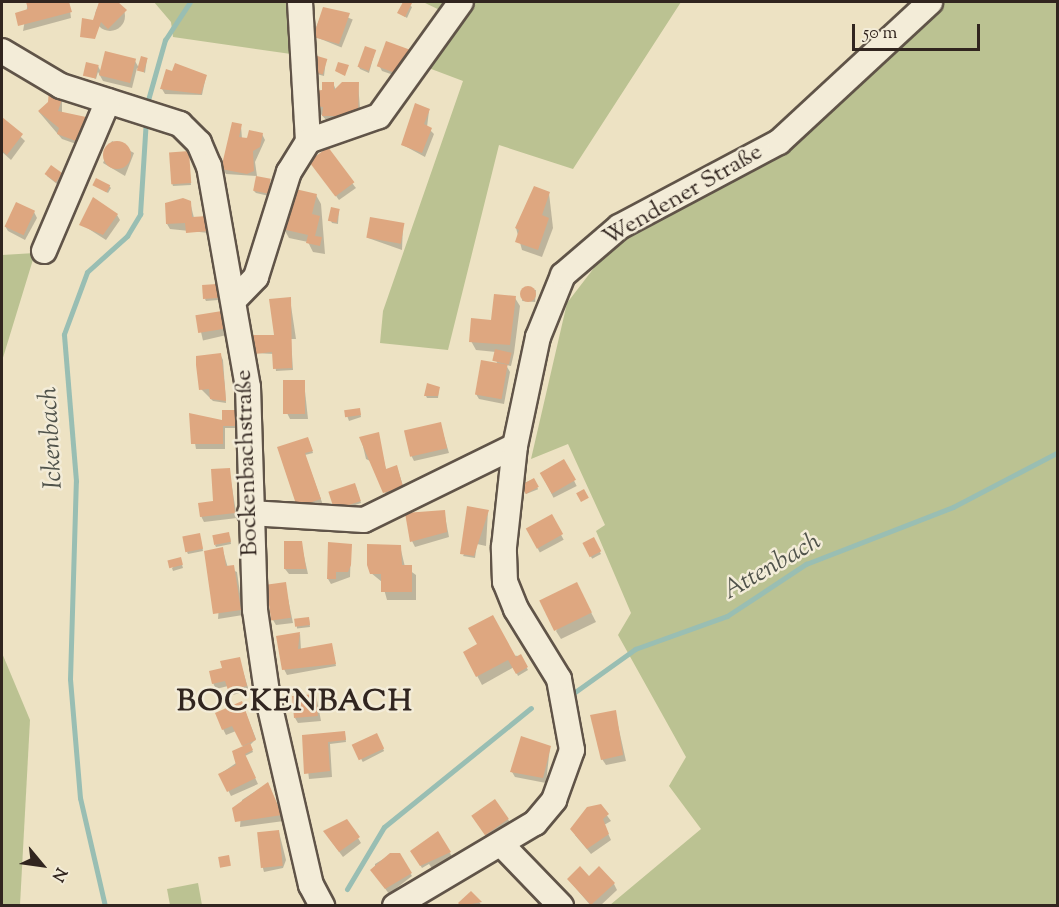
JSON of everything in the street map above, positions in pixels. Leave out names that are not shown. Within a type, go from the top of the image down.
[{"type":"street","points":[[236,299],[256,277],[289,172],[308,141],[300,2]]},
{"type":"street","points":[[308,141],[380,116],[461,2]]},
{"type":"street","name":"Wendener Straße","points":[[515,446],[546,307],[563,275],[619,227],[779,142],[930,2]]},
{"type":"street","name":"Bockenbachstraße","points":[[2,51],[61,86],[180,124],[199,142],[214,185],[236,299],[248,387],[250,513],[255,610],[268,699],[316,895]]},
{"type":"street","points":[[44,251],[108,101]]},
{"type":"street","points":[[250,513],[364,520],[515,446],[506,582],[559,680],[572,750],[554,800],[536,823],[395,906]]},
{"type":"street","points":[[502,845],[561,906]]},
{"type":"green space","points":[[154,2],[295,2],[298,55],[173,37],[171,22]]},
{"type":"green space","points":[[423,2],[681,2],[573,169],[499,145],[448,350],[380,343],[383,311],[463,81],[426,67],[446,13]]},
{"type":"green space","points":[[942,2],[1057,2],[1057,905],[610,905],[701,829],[669,786],[686,757],[618,635],[631,613],[596,531],[605,525],[568,444],[531,459],[567,303],[597,264],[629,236],[787,147]]},
{"type":"green space","points":[[35,253],[2,361],[2,255]]},
{"type":"green space","points":[[2,653],[30,720],[20,905],[2,905]]},
{"type":"green space","points":[[198,883],[202,905],[170,905],[167,889]]},
{"type":"building","points":[[26,2],[69,2],[72,12],[18,26],[15,13],[28,9]]},
{"type":"building","points":[[99,2],[118,2],[127,10],[108,29],[101,22],[95,39],[80,37],[82,18],[93,20]]},
{"type":"building","points":[[403,2],[412,3],[405,17],[397,13]]},
{"type":"building","points":[[323,7],[350,13],[339,44],[313,37]]},
{"type":"building","points":[[386,41],[411,50],[402,76],[377,66]]},
{"type":"building","points":[[365,46],[376,50],[369,71],[357,67]]},
{"type":"building","points":[[105,51],[136,59],[130,83],[99,75]]},
{"type":"building","points":[[314,55],[327,59],[323,74],[309,70]]},
{"type":"building","points":[[141,56],[148,58],[144,72],[137,70]]},
{"type":"building","points":[[86,62],[99,65],[96,79],[83,76]]},
{"type":"building","points":[[338,62],[349,65],[345,76],[335,71]]},
{"type":"building","points":[[175,63],[207,75],[201,94],[160,89],[166,69],[172,71]]},
{"type":"building","points":[[322,82],[334,82],[334,90],[342,82],[359,82],[358,116],[322,116],[323,107],[315,106],[314,91],[322,90]]},
{"type":"building","points":[[49,90],[63,96],[58,111],[86,117],[76,141],[57,134],[59,128],[38,111],[48,102]]},
{"type":"building","points":[[415,103],[430,109],[424,124],[432,128],[422,153],[401,145]]},
{"type":"building","points":[[2,117],[23,134],[7,155],[2,151]]},
{"type":"building","points":[[232,122],[242,124],[239,137],[247,138],[249,130],[263,133],[260,147],[253,151],[254,171],[247,174],[221,169]]},
{"type":"building","points":[[117,141],[127,145],[131,155],[127,165],[117,169],[107,165],[103,155],[107,145]]},
{"type":"building","points":[[328,147],[354,182],[335,197],[309,161]]},
{"type":"building","points":[[189,151],[191,183],[171,184],[169,152]]},
{"type":"building","points":[[51,165],[62,173],[56,182],[45,174]]},
{"type":"building","points":[[256,176],[271,179],[268,194],[253,191]]},
{"type":"building","points":[[96,178],[110,185],[107,192],[92,185]]},
{"type":"building","points":[[534,186],[550,192],[542,215],[549,218],[538,250],[515,242],[519,230],[515,228]]},
{"type":"building","points":[[291,188],[317,194],[312,214],[320,216],[315,236],[322,237],[320,246],[306,243],[308,235],[282,229]]},
{"type":"building","points":[[93,197],[118,214],[103,235],[79,225]]},
{"type":"building","points":[[183,198],[191,201],[192,217],[208,216],[208,231],[186,233],[185,223],[166,224],[165,203]]},
{"type":"building","points":[[16,202],[35,211],[24,235],[5,226]]},
{"type":"building","points":[[331,207],[340,209],[337,223],[328,221]]},
{"type":"building","points":[[370,217],[404,223],[401,244],[366,238]]},
{"type":"building","points":[[217,284],[218,298],[203,299],[202,285]]},
{"type":"building","points":[[528,286],[536,294],[528,302],[520,294]]},
{"type":"building","points":[[494,294],[516,296],[510,345],[469,342],[471,318],[491,320]]},
{"type":"building","points":[[291,297],[292,368],[273,369],[272,352],[253,354],[251,335],[274,335],[269,299]]},
{"type":"building","points":[[228,310],[231,328],[198,333],[195,315]]},
{"type":"building","points":[[495,349],[512,353],[509,365],[492,361]]},
{"type":"building","points":[[221,353],[226,401],[210,399],[209,389],[199,390],[196,365],[196,356]]},
{"type":"building","points":[[481,360],[508,365],[502,399],[475,394]]},
{"type":"building","points":[[283,380],[305,380],[305,414],[283,414]]},
{"type":"building","points":[[427,383],[440,387],[438,396],[424,396]]},
{"type":"building","points":[[360,408],[361,415],[345,417],[344,410]]},
{"type":"building","points":[[222,410],[239,410],[239,426],[223,426],[223,444],[191,444],[189,413],[222,420]]},
{"type":"building","points":[[441,422],[447,448],[410,457],[404,431]]},
{"type":"building","points":[[379,432],[386,469],[397,465],[403,487],[383,493],[359,437]]},
{"type":"building","points":[[308,437],[313,451],[305,453],[321,499],[297,507],[277,447]]},
{"type":"building","points":[[564,459],[576,480],[552,494],[540,473]]},
{"type":"building","points":[[230,468],[235,513],[200,517],[198,503],[213,501],[211,469]]},
{"type":"building","points":[[534,478],[539,487],[526,494],[521,485]]},
{"type":"building","points":[[355,483],[361,501],[334,510],[328,492]]},
{"type":"building","points":[[584,489],[589,498],[581,502],[576,493]]},
{"type":"building","points":[[467,506],[489,510],[474,556],[460,554]]},
{"type":"building","points":[[445,510],[447,532],[410,542],[405,513]]},
{"type":"building","points":[[552,514],[563,534],[537,549],[526,529]]},
{"type":"building","points":[[229,532],[231,542],[214,545],[212,535]]},
{"type":"building","points":[[200,533],[203,549],[185,552],[182,536]]},
{"type":"building","points":[[594,537],[601,551],[590,557],[582,543]]},
{"type":"building","points":[[284,541],[302,541],[306,569],[284,569]]},
{"type":"building","points":[[328,542],[352,544],[351,565],[348,572],[336,572],[336,579],[327,579]]},
{"type":"building","points":[[367,544],[401,545],[402,565],[412,565],[412,592],[381,592],[381,574],[370,574],[367,565]]},
{"type":"building","points":[[223,547],[226,566],[234,565],[241,610],[213,614],[204,551]]},
{"type":"building","points":[[181,557],[183,565],[169,568],[167,560]]},
{"type":"building","points":[[286,582],[291,618],[271,620],[266,585]]},
{"type":"building","points":[[577,582],[592,613],[554,631],[539,600]]},
{"type":"building","points":[[493,615],[516,657],[521,654],[528,667],[516,674],[508,660],[476,677],[463,652],[477,644],[468,628]]},
{"type":"building","points":[[309,617],[310,625],[295,627],[294,619]]},
{"type":"building","points":[[300,632],[298,649],[332,643],[336,664],[282,670],[276,636]]},
{"type":"building","points":[[240,657],[247,686],[228,690],[225,681],[212,684],[209,671],[222,668],[220,661]]},
{"type":"building","points":[[316,694],[318,716],[294,718],[292,696]]},
{"type":"building","points":[[242,701],[256,740],[242,746],[232,726],[222,730],[215,713]]},
{"type":"building","points":[[616,710],[623,755],[601,760],[590,715]]},
{"type":"building","points":[[345,731],[346,740],[328,742],[330,771],[304,774],[302,735]]},
{"type":"building","points":[[377,733],[384,748],[359,760],[352,745]]},
{"type":"building","points":[[521,736],[551,746],[543,778],[510,772]]},
{"type":"building","points":[[250,743],[253,750],[245,754],[256,778],[227,792],[218,774],[236,765],[232,751]]},
{"type":"building","points":[[268,782],[282,815],[235,822],[232,808]]},
{"type":"building","points":[[495,799],[509,819],[485,835],[471,816]]},
{"type":"building","points":[[601,804],[609,814],[603,819],[609,834],[587,849],[570,829],[587,807]]},
{"type":"building","points":[[347,819],[360,837],[339,852],[323,831]]},
{"type":"building","points":[[279,830],[283,866],[261,868],[257,832]]},
{"type":"building","points":[[438,831],[451,852],[420,866],[410,851]]},
{"type":"building","points":[[390,853],[400,853],[412,873],[385,889],[370,870]]},
{"type":"building","points":[[229,855],[231,866],[220,868],[218,857]]},
{"type":"building","points":[[580,866],[589,876],[599,866],[615,883],[591,905],[567,879]]},
{"type":"building","points":[[471,891],[482,902],[461,906],[458,903]]},
{"type":"waterway","name":"Ickenbach","points":[[146,107],[165,40],[190,2]]},
{"type":"waterway","name":"Ickenbach","points":[[105,906],[80,798],[70,679],[76,481],[64,334],[87,272],[127,236],[140,214],[146,119]]},
{"type":"waterway","name":"Attenbach","points":[[575,692],[635,649],[727,616],[806,564],[953,507],[1058,452]]},
{"type":"waterway","name":"Attenbach","points":[[347,889],[384,827],[531,708]]},
{"type":"district","name":"BOCKENBACH","points":[[295,703]]}]
